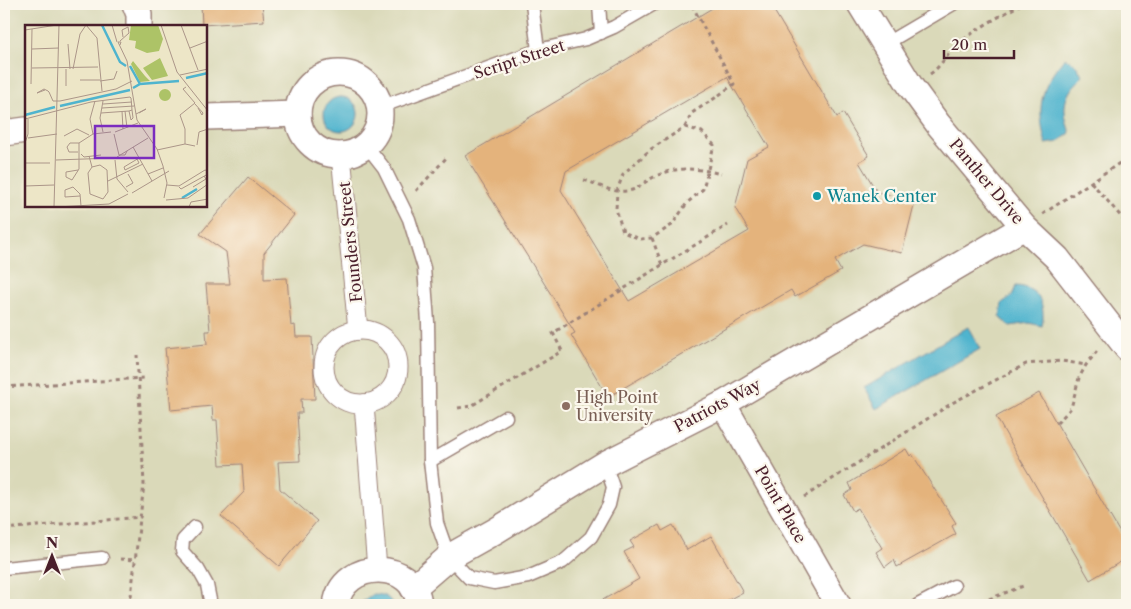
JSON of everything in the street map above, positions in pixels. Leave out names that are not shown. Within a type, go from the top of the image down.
[{"type":"street","points":[[135,4],[139,14],[139,25]]},
{"type":"street","name":"Panther Drive","points":[[860,4],[911,87],[963,154],[1024,227],[1057,258],[1127,348]]},
{"type":"street","points":[[340,72],[354,75],[366,82],[375,93],[380,107],[380,121],[375,134],[366,145],[354,152],[341,155],[328,154],[316,148],[306,139],[300,128],[298,114],[300,101],[305,89],[315,80],[326,74],[340,72]]},
{"type":"street","points":[[208,117],[298,114]]},
{"type":"street","points":[[4,133],[25,130]]},
{"type":"street","name":"Founders Street","points":[[341,155],[358,330]]},
{"type":"street","name":"Patriots Way","points":[[377,569],[391,571],[404,578],[416,597],[450,556],[497,530],[605,464],[723,404],[1024,227]]},
{"type":"street","points":[[358,330],[371,331],[383,336],[396,352],[399,365],[397,378],[387,394],[364,404],[346,400],[335,393],[328,382],[324,370],[326,357],[335,340],[346,333],[358,330]]},
{"type":"street","points":[[336,605],[342,589],[351,579],[363,572],[377,569],[364,404]]},
{"type":"street","name":"Point Place","points":[[723,404],[838,605]]},
{"type":"lane","points":[[532,4],[538,50]]},
{"type":"lane","points":[[599,4],[601,33]]},
{"type":"lane","name":"Script Street","points":[[380,107],[538,50],[586,39],[601,33],[654,4]]},
{"type":"lane","points":[[885,44],[953,4]]},
{"type":"lane","points":[[366,145],[384,168],[408,219],[424,268],[428,322],[430,461],[437,523],[450,556],[469,578],[494,583],[528,577],[563,562],[590,537],[609,506],[613,487],[605,464]]},
{"type":"lane","points":[[430,461],[506,417]]},
{"type":"lane","points":[[196,526],[183,540],[182,551],[198,569],[207,585],[210,605]]},
{"type":"lane","points":[[4,568],[102,558]]},
{"type":"lane","points":[[918,605],[954,586]]},
{"type":"path","points":[[911,87],[936,70],[954,48],[1021,4]]},
{"type":"path","points":[[685,127],[702,132],[714,145],[703,189],[687,203],[672,225],[652,238],[640,240],[624,232],[616,209],[617,191],[623,174],[651,149],[685,127],[692,113],[734,84],[693,7]]},
{"type":"path","points":[[416,191],[447,157]]},
{"type":"path","points":[[1024,227],[1127,158]]},
{"type":"path","points":[[584,180],[617,191],[638,189],[654,177],[674,169],[702,169],[720,174]]},
{"type":"path","points":[[1091,182],[1125,222]]},
{"type":"path","points":[[458,408],[471,406],[562,351],[553,333],[728,225]]},
{"type":"path","points":[[652,238],[662,265]]},
{"type":"path","points":[[130,605],[144,484],[136,355]]},
{"type":"path","points":[[801,498],[954,402],[1026,364],[1062,361],[1086,365]]},
{"type":"path","points":[[4,387],[145,378]]},
{"type":"path","points":[[4,529],[141,517]]},
{"type":"path","points":[[989,599],[1026,585]]},
{"type":"shaded area","name":"High Point University","points":[[4,4],[1127,4],[1127,605],[4,605]]},
{"type":"water","points":[[1065,58],[1075,64],[1083,76],[1071,89],[1066,102],[1065,116],[1070,133],[1058,142],[1046,144],[1041,119],[1042,98],[1050,78]]},
{"type":"water","points":[[341,97],[353,102],[358,114],[353,126],[341,131],[329,126],[324,114],[329,102]]},
{"type":"water","points":[[1016,286],[1030,290],[1039,298],[1043,311],[1042,326],[1029,323],[1010,326],[1000,317],[1002,303],[1012,296]]},
{"type":"water","points":[[968,327],[980,349],[876,409],[864,388]]},
{"type":"water","points":[[373,594],[385,596],[393,605],[362,605],[364,600]]},
{"type":"building","points":[[201,4],[262,4],[264,21],[202,25]]},
{"type":"building","name":"Wanek Center","points":[[719,4],[770,4],[837,117],[843,113],[869,156],[859,162],[877,192],[915,201],[902,253],[863,244],[835,260],[841,271],[795,297],[791,290],[608,397],[571,335],[575,333],[465,156]],"holes":[[[727,77],[769,147],[747,159],[735,208],[749,231],[629,301],[561,190],[566,171]]]},
{"type":"building","points":[[248,177],[294,215],[264,253],[264,279],[287,278],[291,326],[295,325],[296,337],[312,337],[315,399],[301,399],[302,413],[297,413],[300,461],[278,462],[280,489],[317,521],[279,566],[221,516],[244,492],[242,464],[220,465],[217,420],[213,420],[212,406],[171,410],[165,348],[207,344],[206,331],[210,331],[206,284],[230,284],[226,252],[200,234]]},
{"type":"building","points":[[1039,393],[1127,545],[1127,558],[1090,580],[996,417]]},
{"type":"building","points":[[906,449],[910,456],[912,454],[956,523],[952,526],[956,534],[897,567],[894,560],[885,567],[876,552],[882,548],[858,508],[853,511],[844,495],[852,490],[849,483]]},
{"type":"building","points":[[659,525],[662,531],[673,525],[687,550],[711,536],[743,592],[719,605],[594,605],[639,579],[624,552],[634,547],[630,541]]},
{"type":"place","name":"Wanek Center","points":[[817,196]]},
{"type":"place","name":"High Point University","points":[[566,406]]}]
